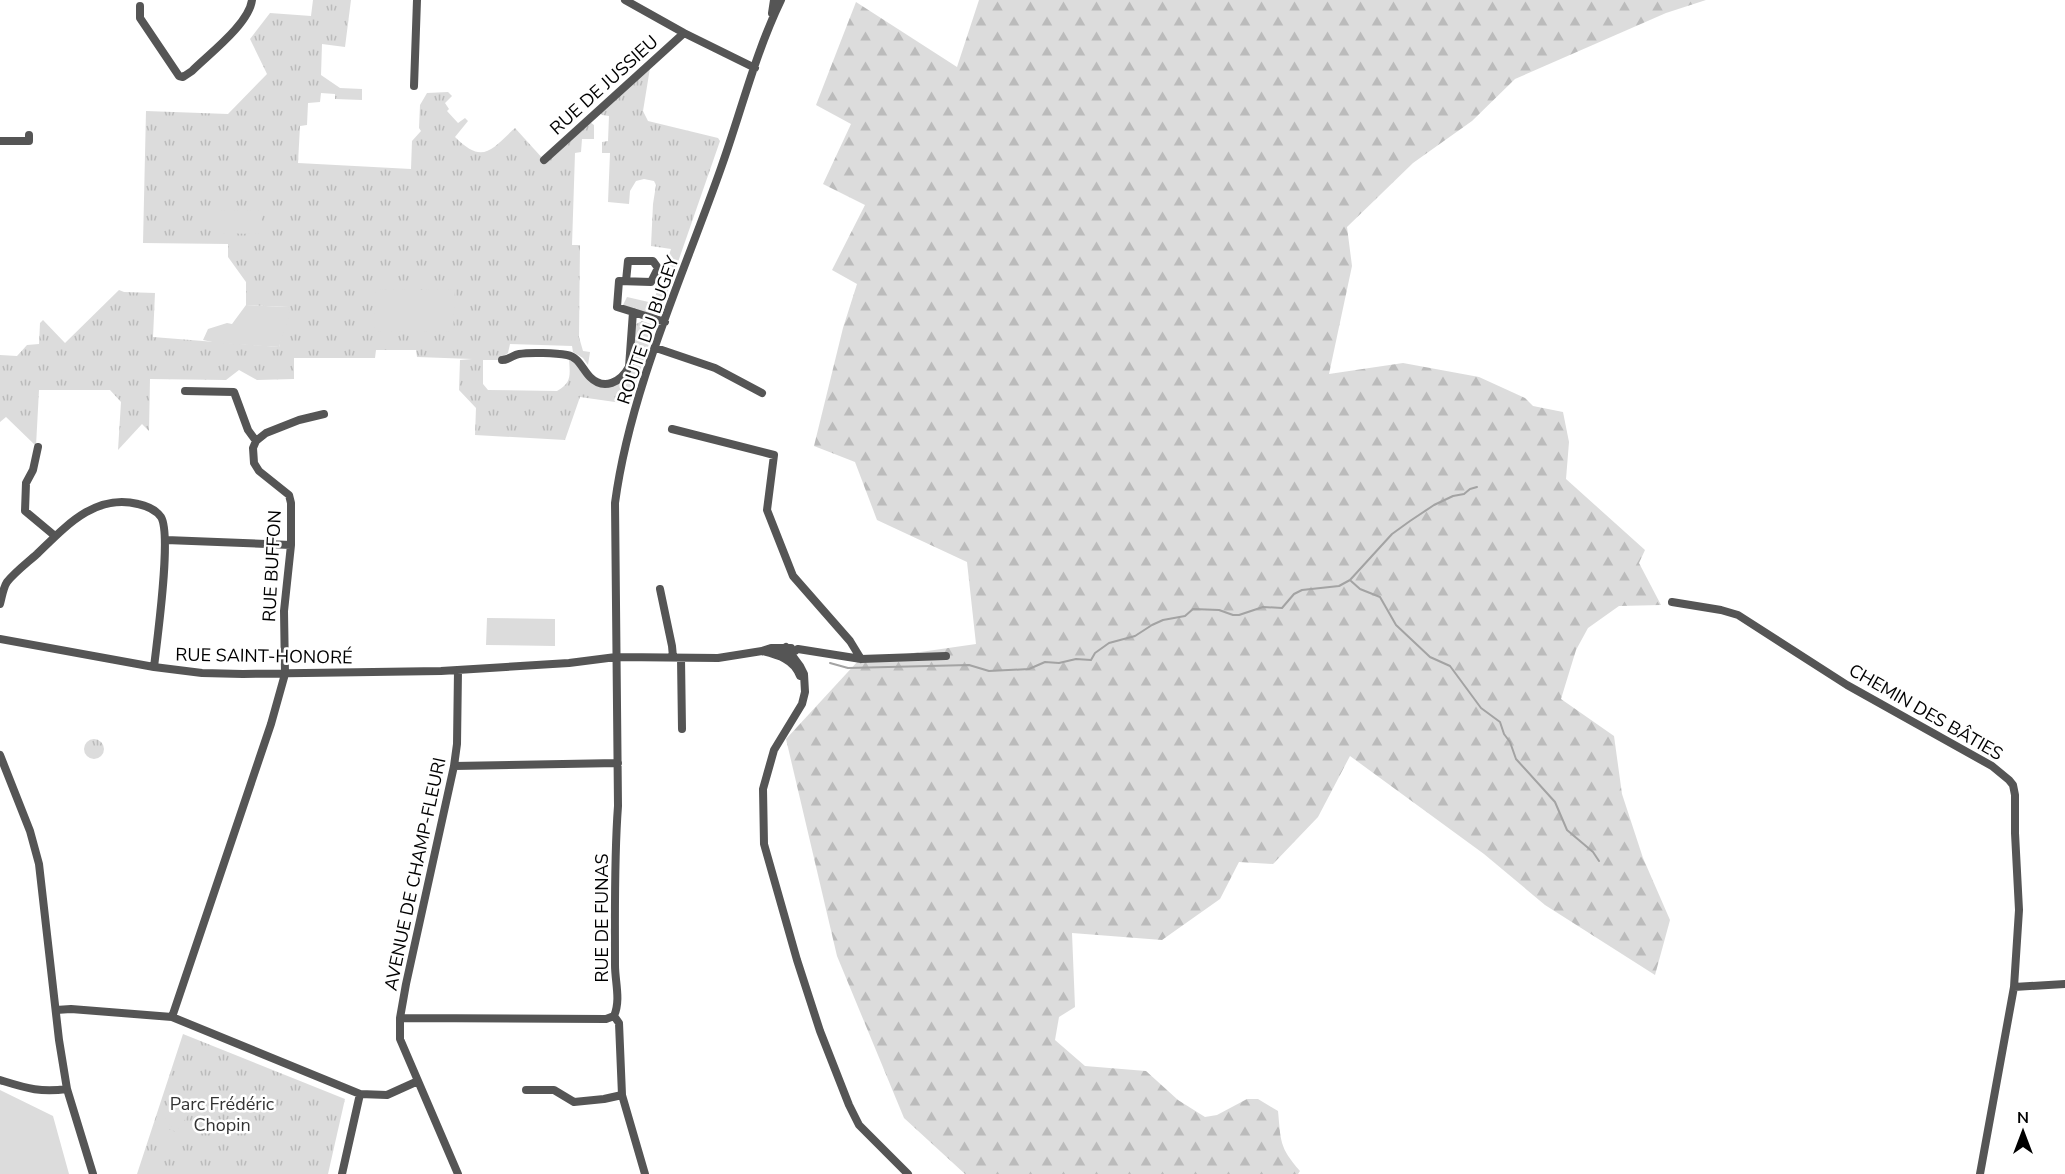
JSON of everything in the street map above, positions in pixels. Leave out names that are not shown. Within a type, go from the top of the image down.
[{"type":"street","points":[[140,6],[140,18],[178,76],[183,77],[241,23],[251,8],[252,0]]},
{"type":"street","points":[[414,86],[417,0]]},
{"type":"street","points":[[625,0],[684,33],[755,68]]},
{"type":"street","name":"ROUTE DU BUGEY","points":[[770,24],[774,0]]},
{"type":"street","name":"ROUTE DU BUGEY","points":[[616,657],[615,503],[630,428],[770,24],[781,0]]},
{"type":"street","name":"RUE DE JUSSIEU","points":[[543,160],[684,33]]},
{"type":"street","points":[[0,141],[29,141],[29,135]]},
{"type":"street","points":[[626,281],[619,281],[617,307],[665,322]]},
{"type":"street","points":[[502,360],[509,360],[518,354],[569,355],[579,362],[594,381],[605,384],[614,383],[621,379],[628,367],[633,312]]},
{"type":"street","points":[[656,348],[716,368],[762,393]]},
{"type":"street","name":"RUE BUFFON","points":[[172,1017],[271,724],[285,674],[284,611],[291,545],[289,495],[259,471],[254,463],[252,452],[255,441],[248,430],[234,392],[185,391]]},
{"type":"street","points":[[255,441],[277,428],[324,414]]},
{"type":"street","points":[[672,429],[774,455],[767,510],[793,576],[850,641],[861,659]]},
{"type":"street","points":[[38,447],[33,470],[26,483],[25,511],[55,536]]},
{"type":"street","points":[[0,604],[6,584],[72,521],[89,510],[110,502],[128,501],[142,504],[156,511],[162,519],[165,540],[154,667]]},
{"type":"street","points":[[165,540],[291,545]]},
{"type":"street","points":[[660,589],[677,657],[682,729]]},
{"type":"street","name":"CHEMIN DES BÂTIES","points":[[1672,602],[1738,615],[1847,685],[1992,766],[2013,785],[2019,910],[2014,987],[1980,1174]]},
{"type":"street","name":"RUE SAINT-HONORÉ","points":[[0,639],[154,667],[202,673],[285,674],[458,670],[569,663],[616,657]]},
{"type":"street","points":[[616,657],[718,658],[762,651],[792,650],[861,659],[946,657]]},
{"type":"street","points":[[781,655],[792,650]]},
{"type":"street","points":[[792,650],[804,674],[806,692],[802,704],[774,750],[763,789],[764,844],[820,1031],[849,1105],[860,1125],[908,1174]]},
{"type":"street","points":[[762,651],[781,655],[798,671],[806,692]]},
{"type":"street","name":"RUE DE FUNAS","points":[[616,657],[618,763],[615,948],[617,1003],[614,1016],[619,1023],[622,1095],[645,1174]]},
{"type":"street","name":"AVENUE DE CHAMP-FLEURI","points":[[458,670],[457,744],[454,766],[400,1018],[400,1039],[458,1174]]},
{"type":"street","points":[[0,755],[30,831],[39,864],[67,1089],[93,1174]]},
{"type":"street","points":[[454,766],[618,763]]},
{"type":"street","points":[[2014,987],[2065,984]]},
{"type":"street","points":[[56,1010],[71,1009],[172,1017],[360,1094],[387,1095],[418,1081]]},
{"type":"street","points":[[400,1018],[606,1019],[614,1016]]},
{"type":"street","points":[[0,1080],[33,1091],[47,1092],[67,1089]]},
{"type":"street","points":[[526,1090],[554,1090],[574,1102],[622,1095]]},
{"type":"street","points":[[342,1174],[360,1094]]},
{"type":"green space","points":[[313,0],[351,0],[345,47],[322,44],[321,75],[340,88],[362,89],[362,100],[335,99],[335,94],[321,93],[320,102],[308,103],[307,125],[300,126],[298,163],[411,169],[412,141],[421,131],[419,128],[420,105],[427,93],[448,92],[452,96],[445,103],[449,109],[447,111],[458,123],[465,118],[468,121],[455,137],[465,146],[480,152],[493,148],[515,128],[544,160],[587,120],[594,125],[594,139],[582,139],[581,152],[575,153],[572,245],[580,245],[579,337],[583,351],[590,352],[588,365],[583,358],[573,352],[572,346],[510,344],[508,353],[498,360],[483,360],[483,384],[488,390],[557,391],[568,380],[569,355],[602,383],[625,375],[632,326],[642,321],[651,324],[653,332],[629,404],[580,397],[565,440],[475,435],[476,408],[459,390],[460,360],[472,359],[417,357],[416,350],[376,350],[375,358],[294,358],[294,379],[257,380],[239,370],[226,380],[150,379],[149,431],[142,424],[118,450],[121,402],[110,390],[39,390],[36,446],[6,417],[0,422],[0,355],[17,356],[27,345],[39,344],[40,323],[43,320],[65,343],[119,290],[155,293],[153,337],[279,347],[288,307],[246,305],[246,282],[228,257],[228,244],[143,243],[146,111],[228,114],[267,74],[250,39],[270,13],[311,16]]},
{"type":"green space","points":[[979,0],[1706,0],[1666,13],[1515,79],[1472,121],[1413,163],[1347,227],[1352,266],[1329,374],[1403,363],[1479,377],[1525,398],[1533,406],[1563,412],[1569,442],[1566,479],[1645,550],[1639,563],[1661,605],[1619,606],[1588,628],[1576,650],[1561,699],[1614,736],[1622,794],[1643,858],[1670,920],[1655,975],[1545,905],[1484,854],[1350,756],[1318,817],[1273,864],[1239,862],[1220,899],[1162,940],[1072,933],[1075,1007],[1059,1017],[1055,1040],[1085,1066],[1146,1071],[1178,1100],[1205,1117],[1217,1115],[1247,1099],[1258,1099],[1278,1111],[1282,1143],[1288,1156],[1300,1171],[1298,1174],[965,1174],[904,1118],[837,956],[786,739],[858,661],[976,644],[967,562],[877,520],[855,462],[814,446],[843,328],[857,284],[832,270],[865,205],[823,184],[851,124],[816,105],[856,2],[957,67]]},
{"type":"green space","points":[[651,62],[643,111],[648,121],[718,138],[720,141],[661,311],[651,315],[623,305],[627,297],[653,303],[671,249],[651,246],[656,185],[654,181],[644,179],[636,181],[630,191],[629,204],[608,202],[610,153],[602,153],[602,142],[608,141],[609,116],[602,115],[599,110]]},
{"type":"green space","points":[[217,210],[262,211],[261,234],[217,233]]},
{"type":"green space","points":[[376,289],[455,290],[453,332],[374,331]]},
{"type":"green space","points":[[246,305],[288,307],[290,313],[279,347],[203,340],[208,329],[227,323],[232,324]]},
{"type":"green space","points":[[487,618],[555,619],[555,646],[486,645]]},
{"type":"green space","points":[[94,739],[101,742],[104,749],[101,756],[94,759],[87,756],[84,749],[87,742]]},
{"type":"green space","name":"Parc Frédéric Chopin","points":[[183,1034],[345,1099],[328,1174],[137,1174]]},
{"type":"green space","points":[[0,1090],[53,1116],[69,1174],[0,1174]]},
{"type":"green space","points":[[180,1099],[193,1109],[177,1130],[164,1121]]},
{"type":"green space","points":[[155,1124],[176,1132],[171,1149],[149,1141]]},
{"type":"waterway","points":[[830,663],[848,668],[969,665],[989,671],[1029,669],[1045,662],[1091,660],[1095,653],[1109,643],[1135,636],[1163,620],[1185,616],[1193,609],[1219,610],[1239,615],[1263,607],[1282,608],[1294,594],[1302,590],[1339,586],[1350,580],[1392,534],[1410,521],[1434,505],[1477,487]]},
{"type":"waterway","points":[[1351,581],[1360,589],[1380,597],[1396,625],[1430,657],[1450,666],[1481,708],[1500,722],[1516,759],[1555,802],[1567,830],[1593,852],[1599,861]]}]
